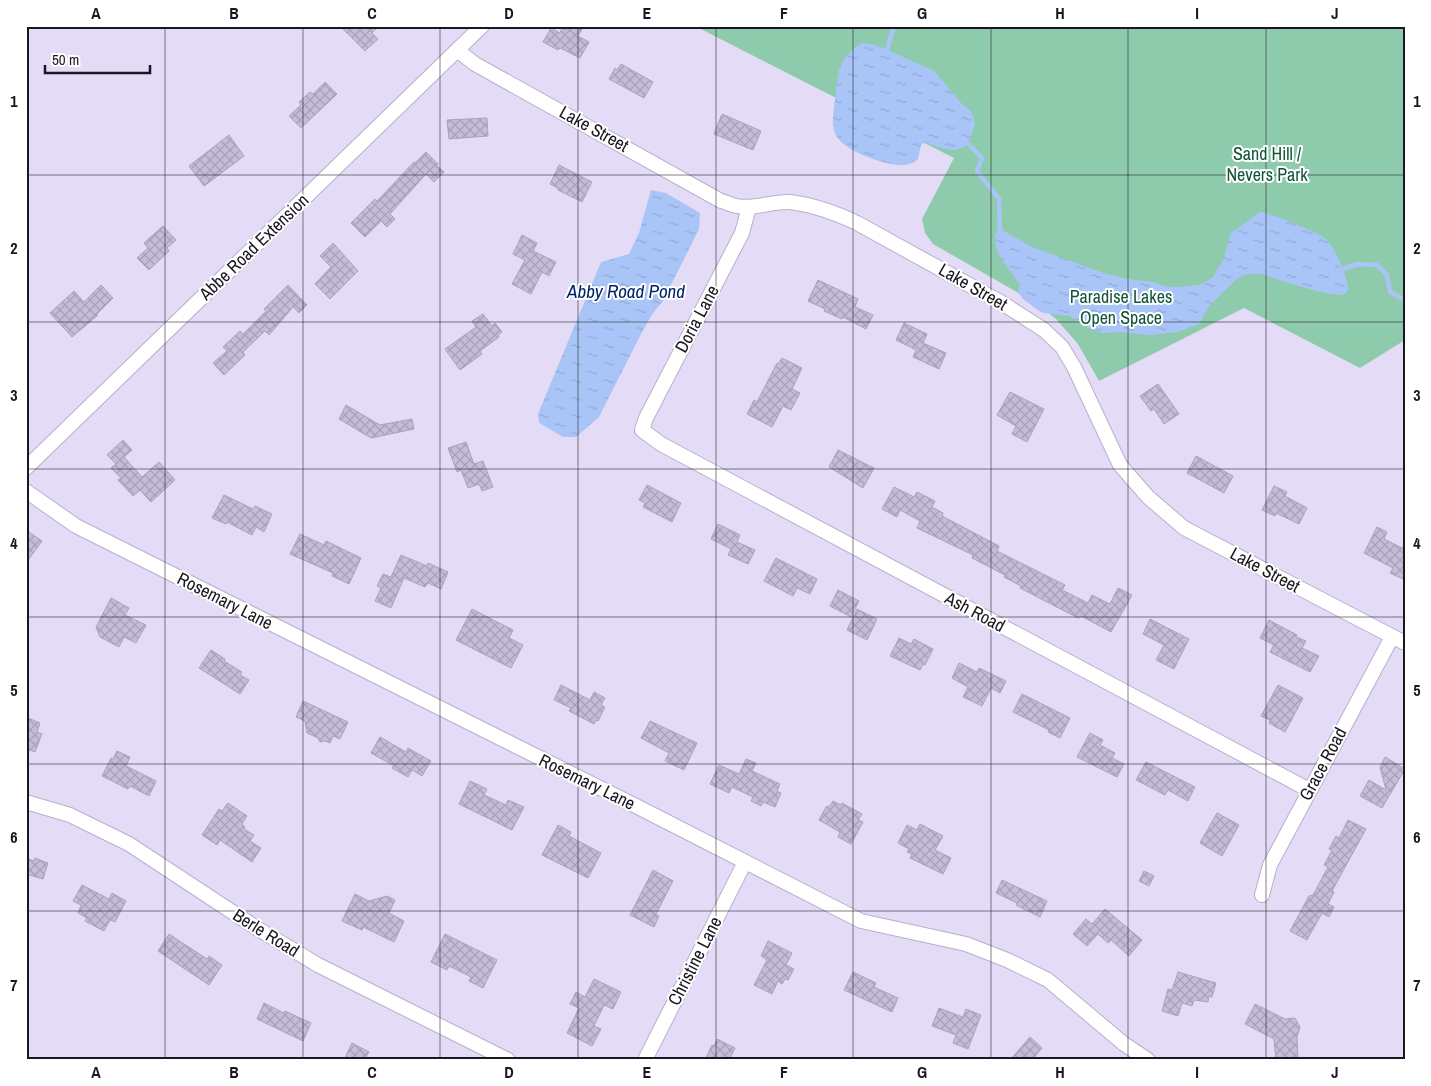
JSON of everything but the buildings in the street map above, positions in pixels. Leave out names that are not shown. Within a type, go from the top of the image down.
[{"type":"street","name":"Abbe Road Extension","points":[[26,468],[482,26]]},
{"type":"street","name":"Lake Street","points":[[457,50],[475,64],[721,201],[735,206],[749,207],[770,202],[790,202],[833,211],[1002,303],[1044,330],[1062,348],[1074,367],[1120,466],[1148,497],[1184,528],[1399,640]]},
{"type":"street","name":"Doria Lane","points":[[642,430],[646,418],[742,233],[749,207]]},
{"type":"street","name":"Ash Road","points":[[642,430],[670,449],[1309,790]]},
{"type":"street","name":"Rosemary Lane","points":[[26,491],[76,526],[861,921],[966,944],[1007,960],[1048,980],[1124,1044],[1148,1060]]},
{"type":"street","name":"Grace Road","points":[[1262,895],[1270,865],[1309,790],[1399,640]]},
{"type":"street","name":"Berle Road","points":[[26,802],[70,815],[129,844],[255,927],[318,965],[508,1060]]},
{"type":"street","name":"Christine Lane","points":[[645,1060],[745,862]]},
{"type":"green space","name":"Sand Hill / Nevers Park","points":[[695,26],[1405,26],[1405,340],[1360,368],[1244,308],[1099,381],[1078,344],[1056,319],[1034,302],[933,244],[925,233],[922,219],[954,158]]},
{"type":"water","points":[[862,43],[883,48],[934,71],[961,103],[971,111],[975,124],[970,139],[964,147],[954,150],[945,149],[925,142],[921,145],[918,159],[908,164],[896,165],[878,161],[858,153],[842,143],[835,133],[833,122],[837,79],[846,57]]},
{"type":"water","name":"Abby Road Pond","points":[[651,190],[666,193],[700,213],[699,229],[663,301],[653,313],[641,334],[599,417],[576,437],[563,437],[539,423],[538,414],[601,262],[629,254],[639,233]]},
{"type":"water","points":[[1260,212],[1295,224],[1327,240],[1344,272],[1348,285],[1348,290],[1345,294],[1325,293],[1261,274],[1247,274],[1238,278],[1209,306],[1199,324],[1178,332],[1150,335],[1120,332],[1102,333],[1087,327],[1070,316],[1039,311],[1023,299],[1018,292],[1019,284],[998,252],[995,238],[996,231],[1002,230],[1032,247],[1106,274],[1153,282],[1164,286],[1200,285],[1213,277],[1224,258],[1230,234]]},
{"type":"waterway","points":[[886,53],[894,26]]},
{"type":"waterway","points":[[963,138],[982,158],[977,171],[999,199],[1000,237]]},
{"type":"waterway","points":[[1337,271],[1358,264],[1377,265],[1387,275],[1390,292],[1405,300]]},
{"type":"park label","name":"Paradise Lakes Open Space","points":[[1121,307]]}]
